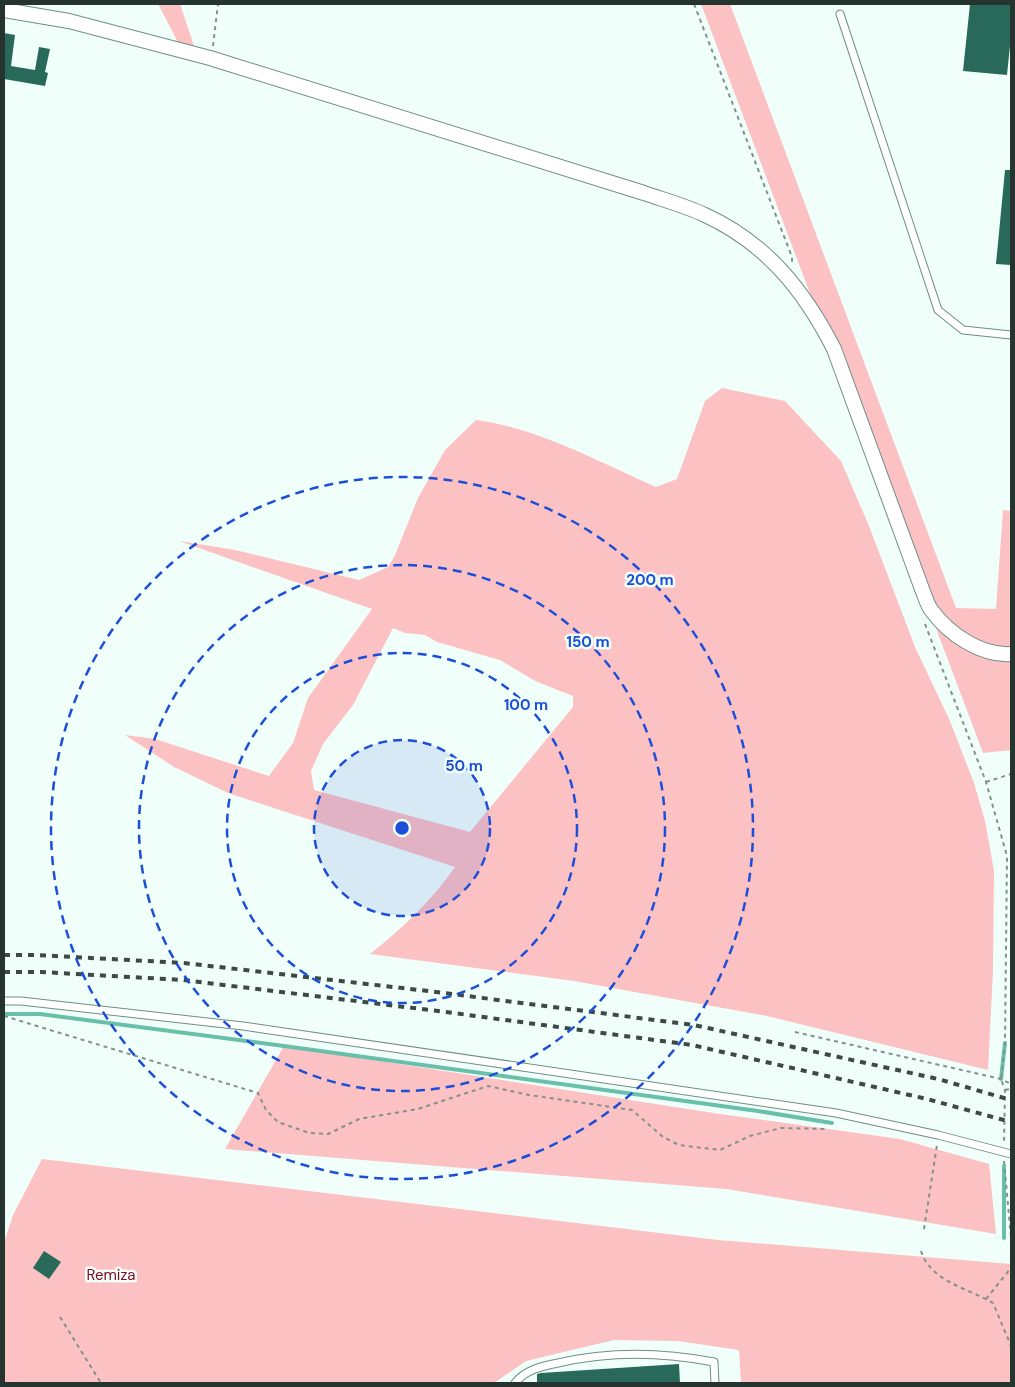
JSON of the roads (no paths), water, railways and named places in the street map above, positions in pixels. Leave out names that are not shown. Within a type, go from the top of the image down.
[{"type":"street","points":[[4,10],[70,21],[210,58],[644,193],[704,214],[737,232],[767,256],[794,283],[816,314],[834,349],[931,610],[946,627],[960,638],[985,650],[1011,654]]},
{"type":"lane","points":[[840,14],[938,310],[963,330],[1011,334]]},
{"type":"lane","points":[[4,1001],[21,1000],[262,1028],[836,1113],[938,1135],[1008,1153]]},
{"type":"lane","points":[[515,1383],[533,1368],[587,1356],[625,1353],[689,1357],[714,1362],[715,1383]]},
{"type":"waterway","points":[[4,1014],[40,1014],[284,1046],[758,1111],[832,1123]]},
{"type":"waterway","points":[[1001,1079],[1005,1043]]},
{"type":"waterway","points":[[1004,1166],[1004,1238]]},
{"type":"railway","points":[[4,955],[184,963],[428,991],[694,1025],[938,1079],[1011,1100]]},
{"type":"railway","points":[[4,972],[41,972],[183,980],[446,1012],[692,1045],[927,1099],[1011,1122]]},
{"type":"park label","name":"Remiza","points":[[111,1275]]}]
